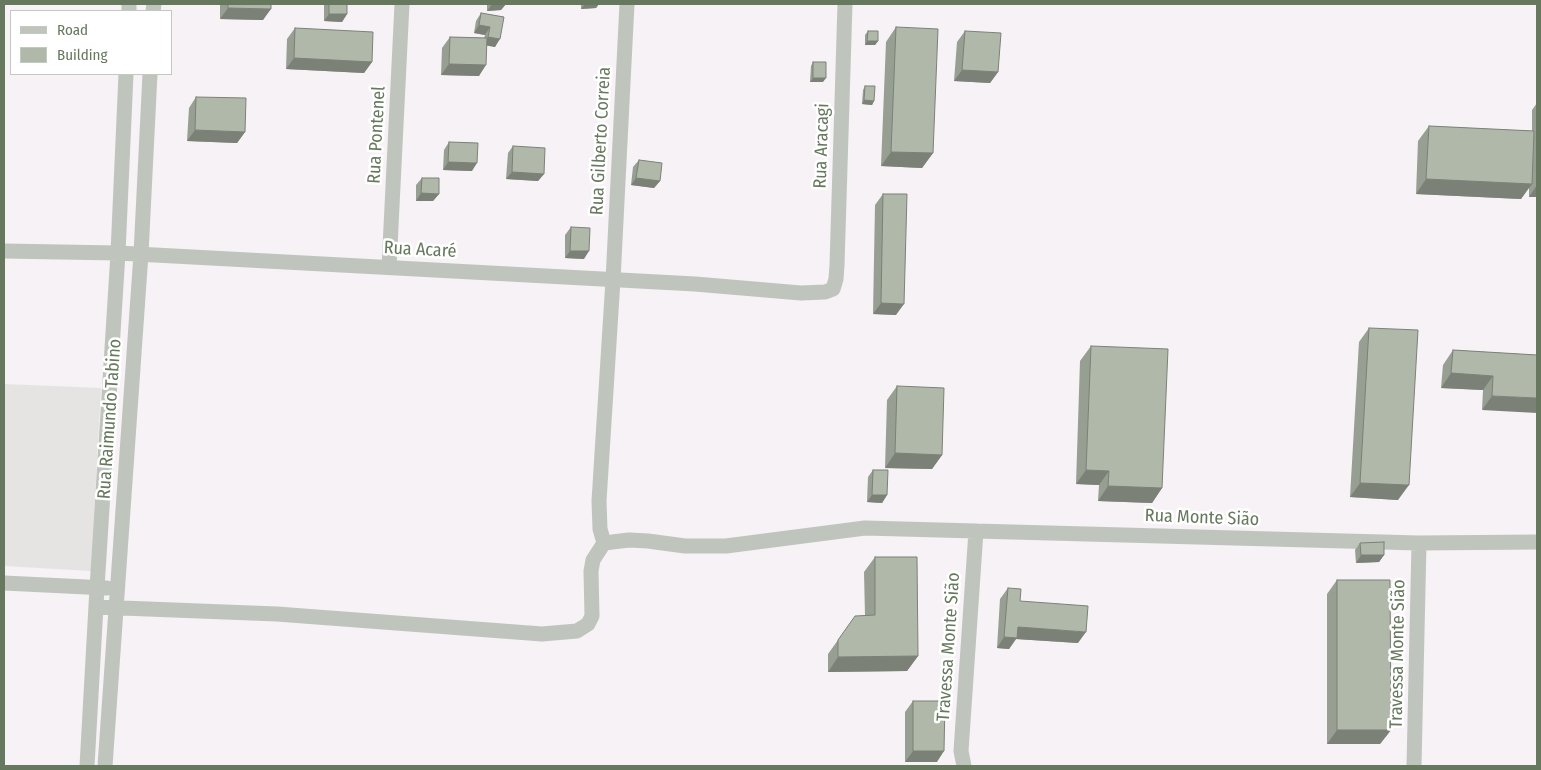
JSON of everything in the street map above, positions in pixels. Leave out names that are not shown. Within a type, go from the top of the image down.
[{"type":"street","name":"Rua Pontenel","points":[[389,267],[402,4]]},
{"type":"street","name":"Rua Gilberto Correia","points":[[604,543],[600,529],[599,501],[613,280],[627,4]]},
{"type":"street","name":"Rua Aracagi","points":[[833,289],[838,265],[845,4]]},
{"type":"street","name":"Rua Raimundo Tabino","points":[[87,766],[118,252],[126,75]]},
{"type":"street","name":"Rua Raimundo Tabino","points":[[105,766],[141,254],[150,75]]},
{"type":"street","name":"Rua Acaré","points":[[4,251],[118,252],[695,284],[802,293],[825,292],[833,289]]},
{"type":"street","name":"Rua Monte Sião","points":[[604,543],[629,540],[684,546],[726,546],[865,528],[1419,543],[1537,542]]},
{"type":"street","name":"Travessa Monte Sião","points":[[964,766],[961,751],[976,531]]},
{"type":"street","points":[[96,606],[277,614],[542,634],[577,631],[588,624],[592,616],[591,571],[593,560],[604,543]]},
{"type":"street","name":"Travessa Monte Sião","points":[[1414,766],[1419,543]]},
{"type":"street","points":[[4,583],[116,589]]},
{"type":"shaded area","points":[[4,384],[101,388],[91,571],[4,566]]},
{"type":"building","points":[[228,4],[271,4],[271,9],[228,8]]},
{"type":"building","points":[[329,4],[347,4],[347,14],[329,14]]},
{"type":"building","points":[[481,13],[504,17],[500,39],[488,37],[490,27],[479,25]]},
{"type":"building","points":[[896,27],[938,29],[933,153],[891,152]]},
{"type":"building","points":[[295,28],[373,32],[372,62],[294,58]]},
{"type":"building","points":[[868,31],[878,31],[878,41],[867,41]]},
{"type":"building","points":[[965,31],[1001,33],[998,72],[962,70]]},
{"type":"building","points":[[450,37],[487,38],[486,65],[449,64]]},
{"type":"building","points":[[813,62],[826,62],[826,78],[813,78]]},
{"type":"building","points":[[865,86],[875,86],[874,101],[864,100]]},
{"type":"building","points":[[196,97],[246,98],[245,132],[195,130]]},
{"type":"building","points":[[1429,126],[1534,131],[1532,184],[1426,179]]},
{"type":"building","points":[[449,142],[478,143],[477,163],[448,162]]},
{"type":"building","points":[[513,146],[545,148],[544,174],[512,172]]},
{"type":"building","points":[[639,160],[662,163],[660,181],[636,178]]},
{"type":"building","points":[[422,178],[439,178],[439,194],[421,193]]},
{"type":"building","points":[[883,194],[907,194],[904,304],[881,303]]},
{"type":"building","points":[[571,227],[590,228],[589,251],[570,251]]},
{"type":"building","points":[[1369,328],[1418,330],[1409,485],[1360,483]]},
{"type":"building","points":[[1091,346],[1168,349],[1162,488],[1108,486],[1109,471],[1086,470]]},
{"type":"building","points":[[1453,350],[1537,355],[1537,398],[1492,396],[1493,376],[1451,373]]},
{"type":"building","points":[[897,386],[944,388],[942,455],[895,453]]},
{"type":"building","points":[[873,470],[888,470],[887,495],[872,495]]},
{"type":"building","points":[[1384,542],[1384,555],[1361,555],[1360,543]]},
{"type":"building","points":[[875,557],[917,557],[918,656],[838,657],[838,640],[855,616],[875,615]]},
{"type":"building","points":[[1337,580],[1390,580],[1391,730],[1337,730]]},
{"type":"building","points":[[1008,588],[1021,589],[1020,601],[1088,606],[1086,632],[1018,627],[1017,638],[1004,637]]},
{"type":"building","points":[[913,701],[945,701],[944,751],[913,751]]}]
